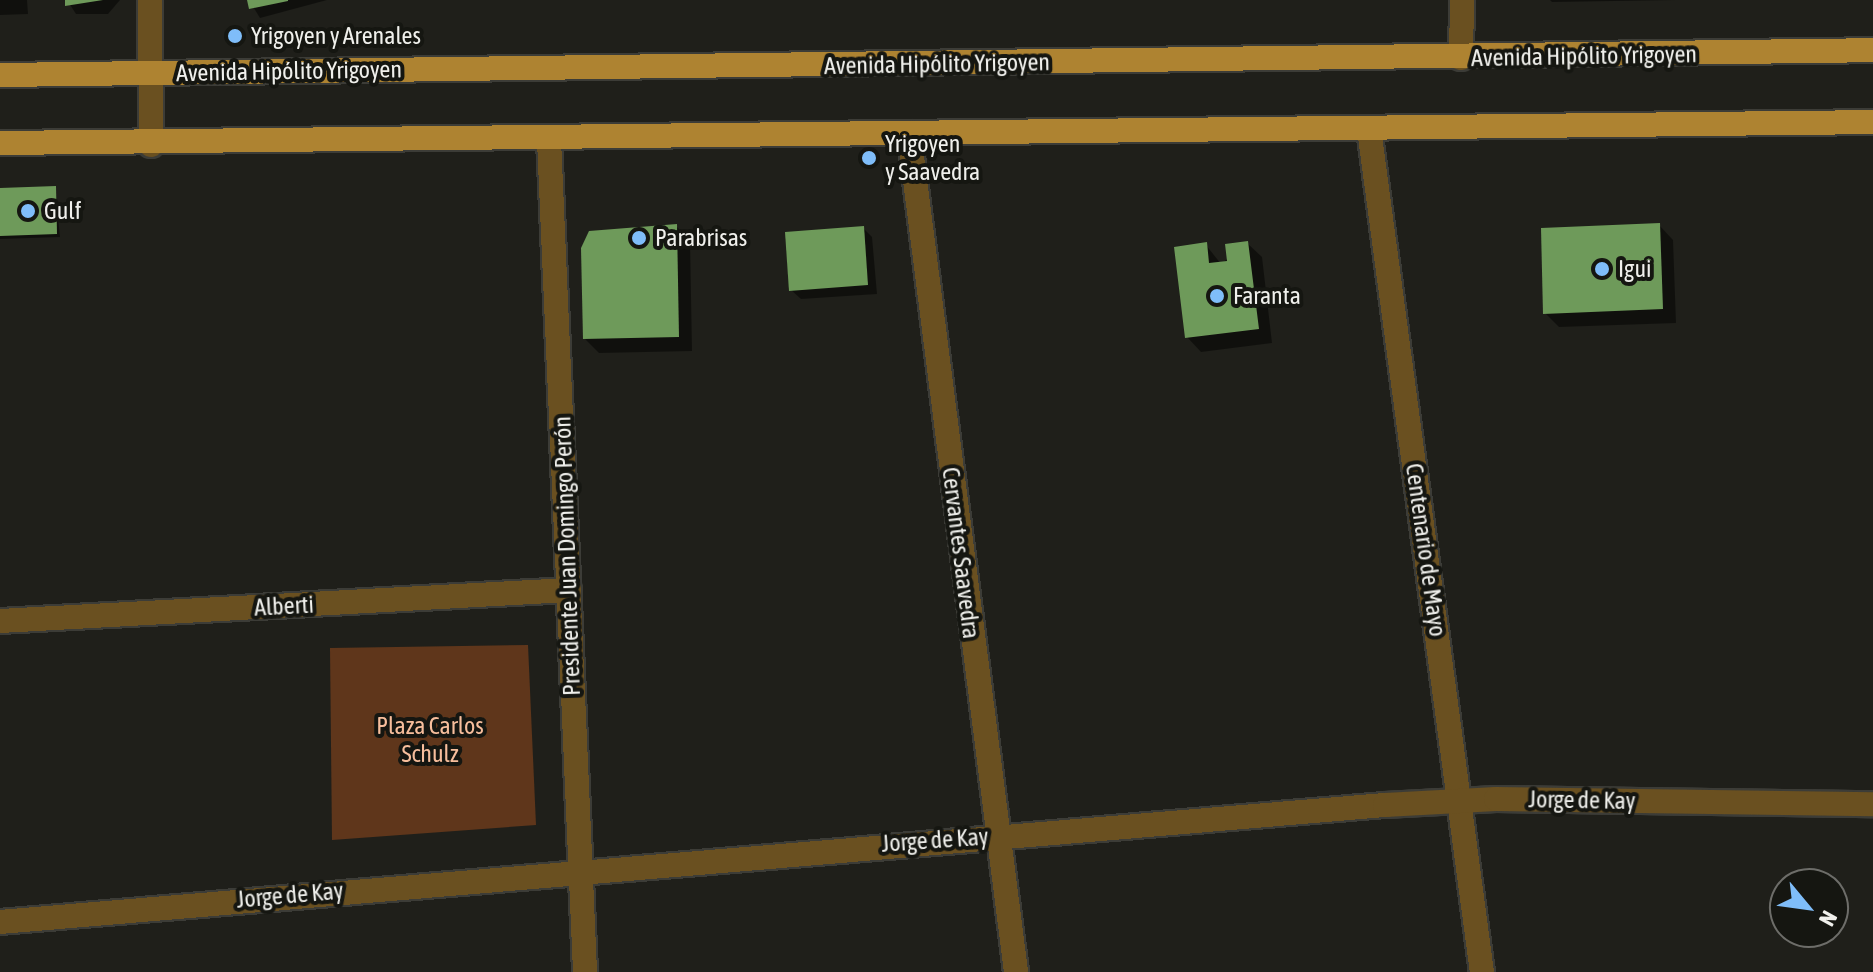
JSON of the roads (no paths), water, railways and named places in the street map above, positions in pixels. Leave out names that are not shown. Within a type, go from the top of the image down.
[{"type":"main road","name":"Avenida Hipólito Yrigoyen","points":[[0,75],[1461,58],[1873,50]]},
{"type":"main road","points":[[0,143],[151,145],[1873,122]]},
{"type":"street","points":[[150,0],[153,73],[151,145]]},
{"type":"street","points":[[1461,58],[1462,0]]},
{"type":"street","name":"Centenario de Mayo","points":[[1369,129],[1482,972]]},
{"type":"street","name":"Cervantes Saavedra","points":[[909,133],[996,835],[1016,972]]},
{"type":"street","name":"Presidente Juan Domingo Perón","points":[[549,140],[585,972]]},
{"type":"street","name":"Alberti","points":[[0,621],[569,590]]},
{"type":"street","name":"Jorge de Kay","points":[[0,922],[579,868],[1461,800],[1873,804]]},
{"type":"place","name":"Yrigoyen y Arenales","points":[[235,36]]},
{"type":"place","name":"Yrigoyen y Saavedra","points":[[869,158]]},
{"type":"place","name":"Gulf","points":[[28,211]]},
{"type":"place","name":"Parabrisas","points":[[639,238]]},
{"type":"place","name":"Igui","points":[[1602,269]]},
{"type":"place","name":"Faranta","points":[[1217,296]]},
{"type":"park label","name":"Plaza Carlos Schulz","points":[[430,740]]}]
